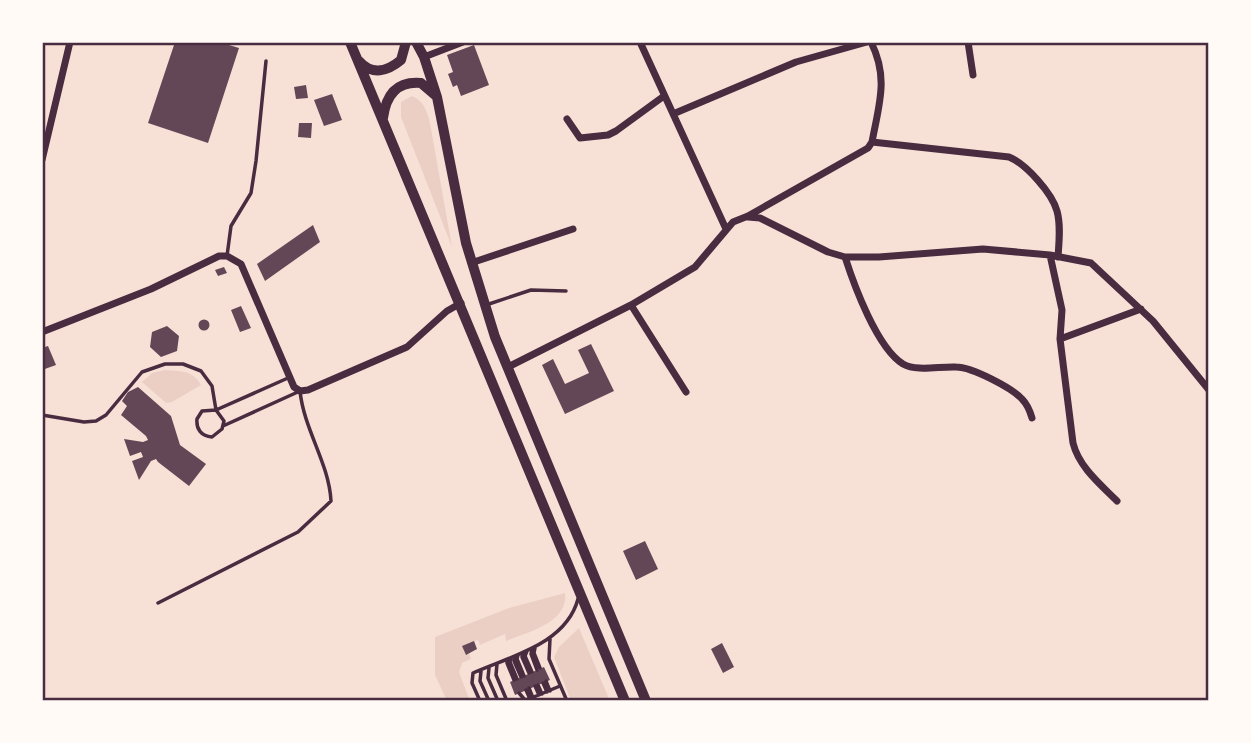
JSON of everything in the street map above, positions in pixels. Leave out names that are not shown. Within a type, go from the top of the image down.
[{"type":"main road","points":[[350,42],[625,701]]},
{"type":"main road","points":[[358,59],[364,67],[373,71],[388,69],[401,60],[406,42]]},
{"type":"main road","points":[[416,42],[424,57],[437,97],[471,263],[484,305],[646,701]]},
{"type":"main road","points":[[383,119],[388,98],[403,84],[421,83],[437,97]]},
{"type":"street","points":[[42,160],[70,42]]},
{"type":"street","points":[[424,57],[446,44],[463,42]]},
{"type":"street","points":[[640,42],[726,229]]},
{"type":"street","points":[[508,367],[631,305],[695,267],[733,222],[868,148],[872,142],[882,72],[879,58],[869,42],[796,62],[673,114]]},
{"type":"street","points":[[968,42],[973,75]]},
{"type":"street","points":[[567,119],[580,138],[608,135],[664,96]]},
{"type":"street","points":[[872,142],[1018,160],[1057,209],[1054,256],[1062,310],[1060,339],[1075,453],[1091,475],[1117,501]]},
{"type":"street","points":[[748,216],[760,218],[828,252],[845,257],[983,249],[1054,256],[1091,263],[1141,309],[1209,390]]},
{"type":"street","points":[[471,263],[573,229]]},
{"type":"street","points":[[42,332],[152,289],[219,256],[227,256],[241,264],[294,387],[300,391],[308,390],[407,347],[447,311],[461,303]]},
{"type":"street","points":[[845,257],[867,313],[886,347],[901,362],[905,365],[934,368],[964,368],[1020,397],[1028,406],[1032,418]]},
{"type":"street","points":[[631,305],[686,392]]},
{"type":"street","points":[[1060,339],[1141,309]]},
{"type":"lane","points":[[227,256],[231,226],[251,193],[266,61]]},
{"type":"lane","points":[[484,305],[531,290],[566,291]]},
{"type":"lane","points":[[42,415],[84,422],[96,421],[106,415],[142,372],[165,364],[183,364],[201,371],[212,386],[216,410],[222,417],[223,426]]},
{"type":"lane","points":[[158,603],[298,533],[331,501],[323,464],[302,407],[300,391],[223,426],[219,433],[212,437],[203,435],[197,428],[199,414],[206,409],[216,410],[290,377]]},
{"type":"lane","points":[[480,701],[471,678],[473,673],[551,637],[575,610],[579,593]]},
{"type":"lane","points":[[551,637],[548,646],[549,659],[566,701]]},
{"type":"lane","points":[[522,652],[531,673]]},
{"type":"lane","points":[[522,652],[517,659],[519,678],[510,662],[522,652],[534,653],[539,669]]},
{"type":"lane","points":[[498,662],[496,675],[507,701]]},
{"type":"lane","points":[[490,666],[488,678],[498,701]]},
{"type":"lane","points":[[482,669],[480,681],[489,701]]},
{"type":"lane","points":[[545,693],[540,684],[545,693]]},
{"type":"lane","points":[[530,699],[560,686]]},
{"type":"lane","points":[[530,699],[524,691],[530,699]]},
{"type":"shaded area","points":[[412,96],[422,104],[429,119],[452,247],[401,117],[401,102]]},
{"type":"shaded area","points":[[165,370],[190,374],[201,385],[166,403],[142,382],[152,373]]},
{"type":"shaded area","points":[[565,593],[565,603],[561,611],[554,619],[535,630],[506,641],[505,634],[480,645],[478,640],[463,646],[471,659],[462,663],[459,672],[470,701],[447,701],[435,675],[435,637],[509,608]]},
{"type":"shaded area","points":[[579,628],[610,701],[571,701],[554,657],[559,647]]},
{"type":"building","points":[[175,42],[219,42],[239,48],[208,143],[148,123]]},
{"type":"building","points":[[474,45],[489,85],[461,96],[457,85],[453,87],[448,74],[453,72],[447,55]]},
{"type":"building","points":[[306,85],[308,98],[296,99],[294,87]]},
{"type":"building","points":[[332,94],[342,120],[324,126],[314,100]]},
{"type":"building","points":[[299,123],[312,123],[311,138],[298,137]]},
{"type":"building","points":[[313,225],[320,242],[265,281],[257,264]]},
{"type":"building","points":[[224,267],[227,273],[218,276],[215,270]]},
{"type":"building","points":[[241,306],[251,328],[240,332],[231,310]]},
{"type":"building","points":[[204,319],[210,325],[204,331],[198,325]]},
{"type":"building","points":[[167,326],[179,336],[177,351],[161,357],[150,347],[152,332]]},
{"type":"building","points":[[591,344],[614,391],[565,414],[542,365],[553,359],[565,384],[589,373],[578,350]]},
{"type":"building","points":[[48,346],[56,365],[42,370],[42,348]]},
{"type":"building","points":[[138,387],[171,416],[180,445],[206,464],[189,486],[156,459],[151,461],[139,480],[132,461],[143,457],[141,452],[130,456],[124,439],[143,442],[148,440],[121,415],[127,406],[122,401],[128,392]]},
{"type":"building","points":[[645,541],[658,569],[636,580],[623,551]]},
{"type":"building","points":[[474,641],[477,649],[466,655],[462,646]]},
{"type":"building","points":[[722,643],[734,667],[723,673],[711,649]]},
{"type":"building","points":[[544,667],[550,680],[515,695],[510,682]]}]
